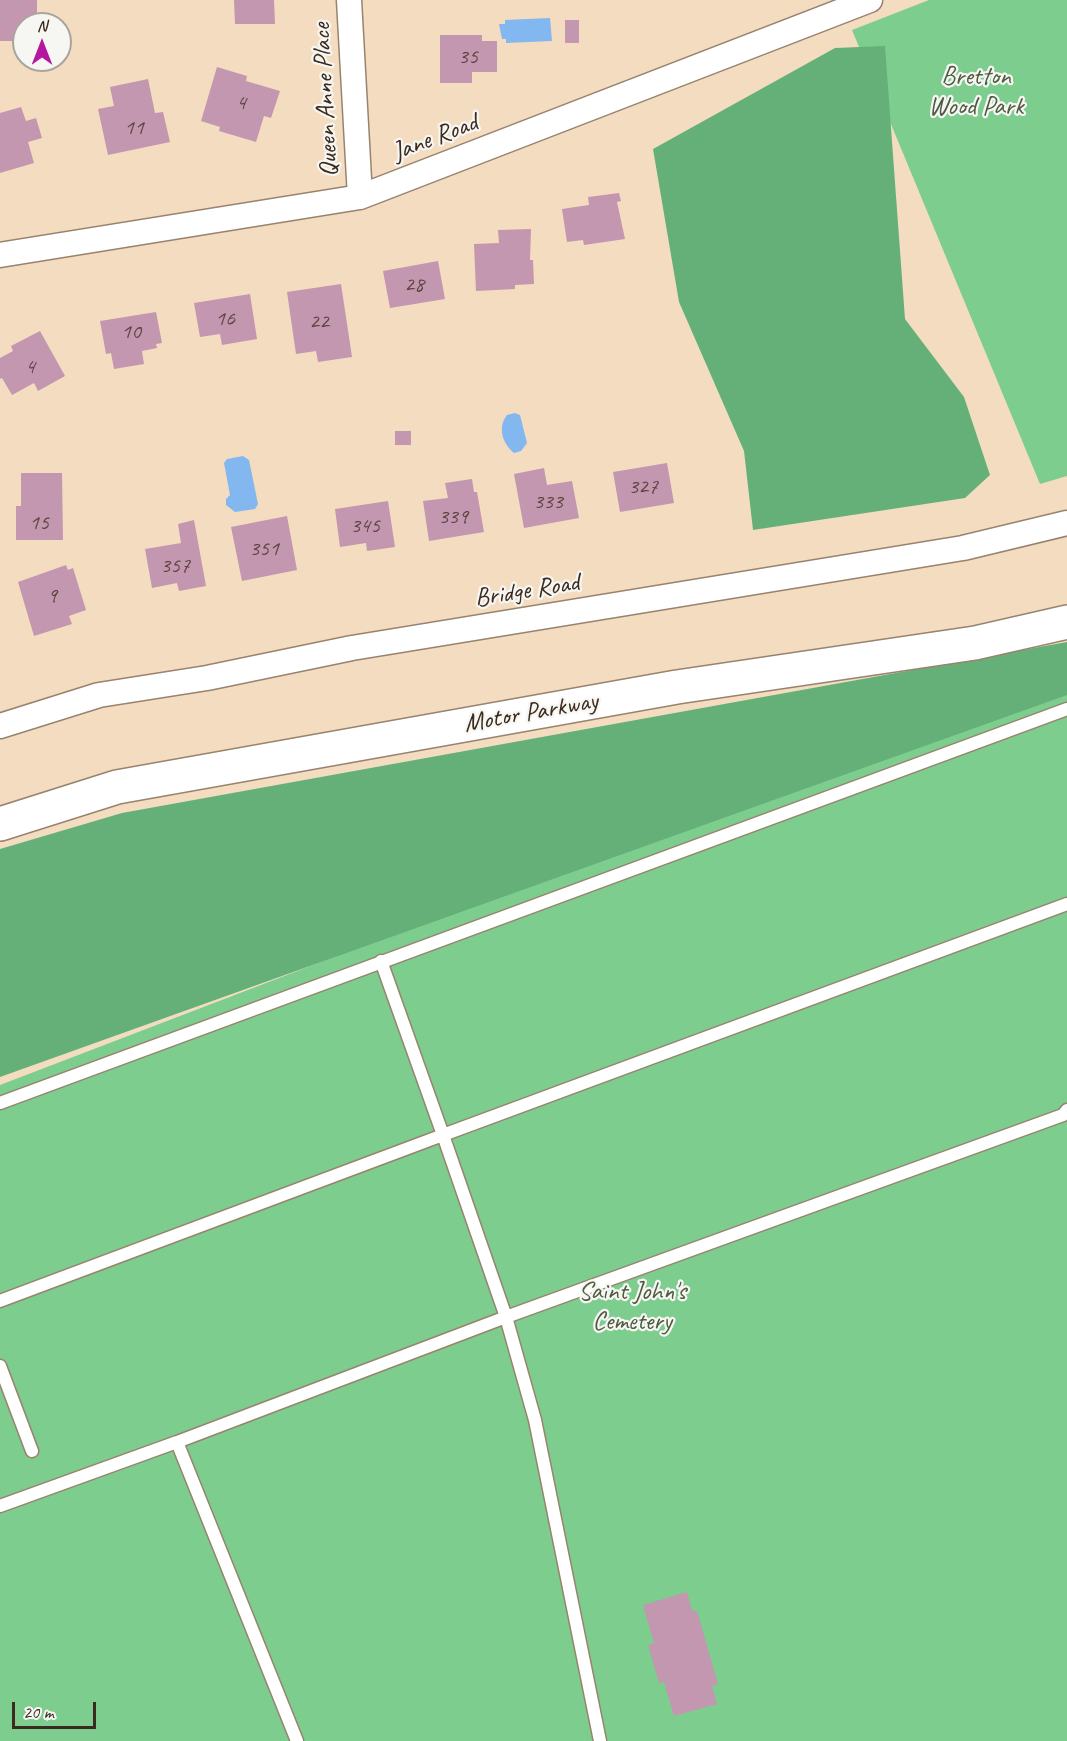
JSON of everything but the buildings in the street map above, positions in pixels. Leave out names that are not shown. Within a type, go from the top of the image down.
[{"type":"main road","name":"Motor Parkway","points":[[0,824],[117,787],[676,687],[975,642],[1067,622]]},
{"type":"street","name":"Queen Anne Place","points":[[349,0],[360,197]]},
{"type":"street","name":"Jane Road","points":[[0,255],[360,197],[823,9],[870,0]]},
{"type":"street","name":"Bridge Road","points":[[0,726],[99,695],[207,678],[352,648],[963,548],[1067,523]]},
{"type":"lane","points":[[0,1103],[1067,709]]},
{"type":"lane","points":[[0,1301],[1067,904]]},
{"type":"lane","points":[[381,961],[506,1317],[535,1419],[600,1741]]},
{"type":"lane","points":[[0,1506],[177,1442],[506,1317],[1066,1116]]},
{"type":"lane","points":[[0,1366],[32,1450]]},
{"type":"lane","points":[[177,1442],[297,1741]]},
{"type":"green space","name":"Bretton Wood Park","points":[[929,0],[1067,0],[1067,476],[1040,484],[852,30]]},
{"type":"green space","points":[[885,46],[905,319],[964,397],[990,475],[965,498],[753,530],[744,451],[679,302],[653,149],[835,48]]},
{"type":"green space","points":[[1067,642],[1067,695],[0,1077],[0,849],[122,813]]},
{"type":"green space","name":"Saint John's Cemetery","points":[[1067,676],[1067,1741],[0,1741],[0,1085]]},
{"type":"water","points":[[550,18],[552,41],[506,43],[506,39],[502,39],[499,24],[505,24],[505,20]]},
{"type":"water","points":[[515,413],[520,415],[527,443],[521,451],[514,453],[504,440],[502,425],[507,415]]},
{"type":"water","points":[[243,456],[249,460],[258,504],[255,509],[235,512],[226,505],[226,499],[230,495],[224,463],[227,459]]}]
